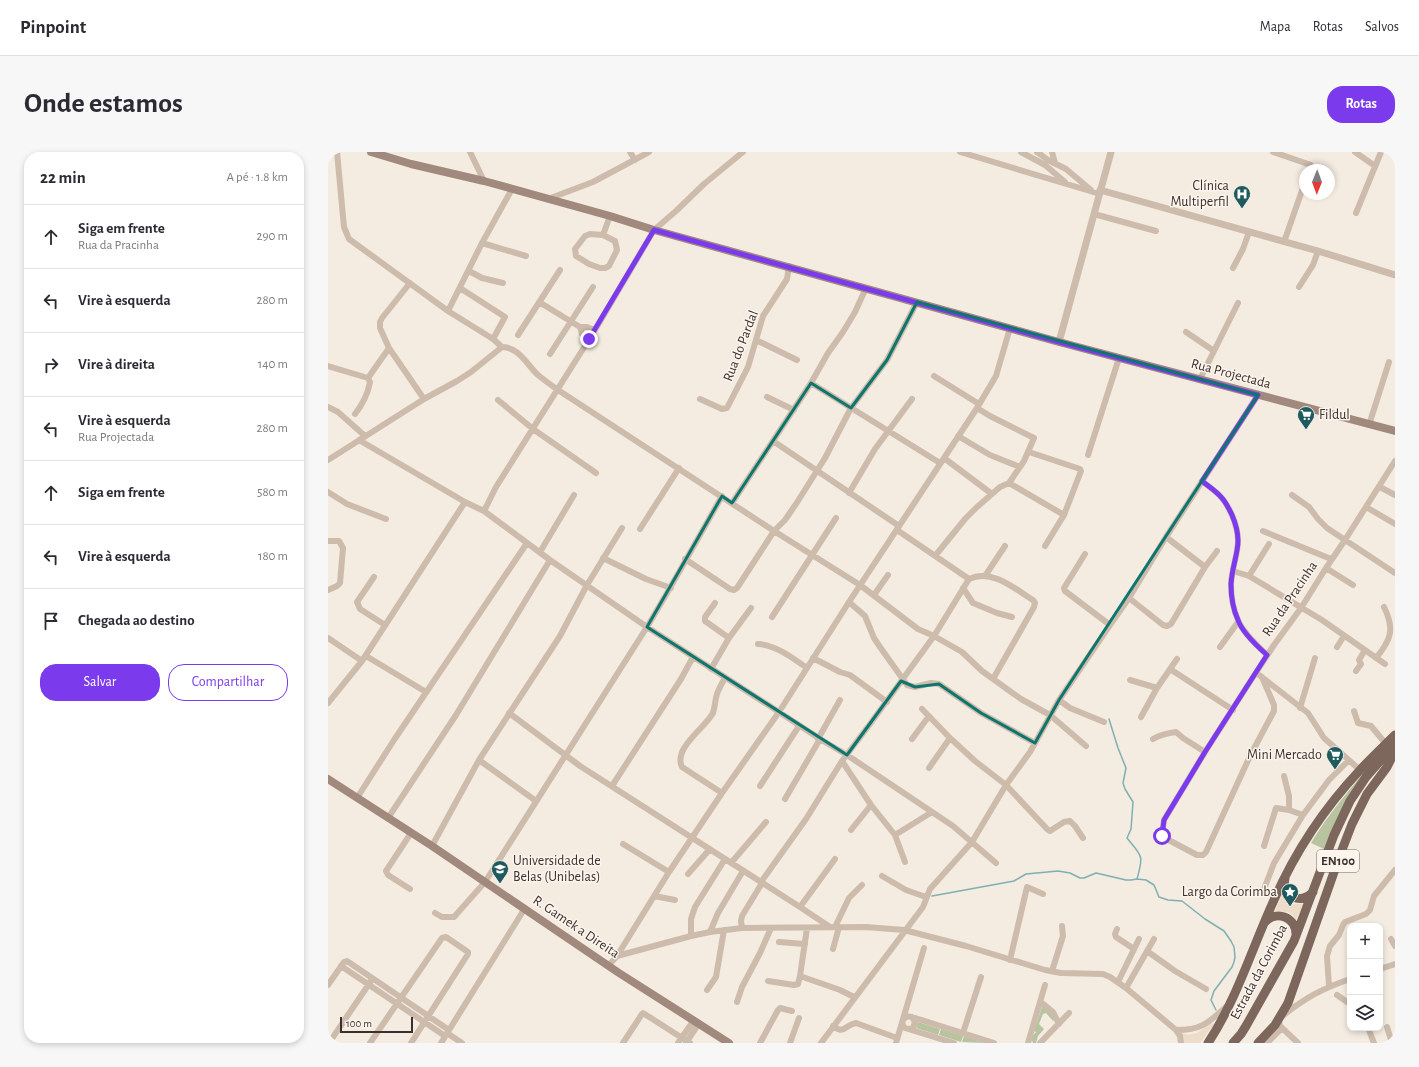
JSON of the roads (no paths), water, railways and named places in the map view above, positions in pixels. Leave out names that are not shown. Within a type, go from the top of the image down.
[{"type":"main road","name":"Rua Projectada","points":[[371,152],[411,164],[484,181],[610,216],[654,230],[790,266],[1059,342],[1395,431]]},
{"type":"main road","name":"Estrada da Corimba","points":[[1233,1043],[1246,1026],[1295,939],[1334,835],[1350,801],[1391,744],[1395,735]]},
{"type":"main road","name":"Estrada da Corimba","points":[[1285,877],[1305,842],[1326,811],[1360,770],[1391,744]]},
{"type":"main road","name":"EN100","points":[[1258,1043],[1267,1035],[1282,1014],[1297,979],[1352,824],[1367,794],[1387,766],[1395,751]]},
{"type":"main road","name":"R. Gamek a Direita","points":[[328,779],[432,846],[609,965],[729,1043]]},
{"type":"main road","points":[[1285,877],[1285,890],[1294,898],[1300,899],[1310,896],[1314,889]]},
{"type":"main road","name":"EN100","points":[[1263,926],[1285,877]]},
{"type":"main road","points":[[1263,926],[1271,918],[1276,916],[1284,916],[1294,925],[1296,933],[1295,939]]},
{"type":"main road","name":"Estrada da Corimba","points":[[1208,1043],[1220,1026],[1242,978],[1263,926]]},
{"type":"street","points":[[337,152],[344,227],[349,239],[448,311],[493,339],[502,347]]},
{"type":"street","points":[[470,152],[484,181]]},
{"type":"street","points":[[630,152],[635,160]]},
{"type":"street","points":[[548,199],[593,182],[649,152]]},
{"type":"street","points":[[484,511],[496,487],[595,330],[654,230],[704,184],[743,152]]},
{"type":"street","points":[[960,152],[1072,185],[1318,251],[1395,275]]},
{"type":"street","points":[[1021,152],[1045,165],[1060,179],[1072,185]]},
{"type":"street","points":[[1037,152],[1048,160],[1066,169],[1091,190],[1100,192]]},
{"type":"street","points":[[1052,152],[1055,163]]},
{"type":"street","points":[[1059,342],[1111,152]]},
{"type":"street","points":[[1273,152],[1308,164]]},
{"type":"street","points":[[1355,152],[1375,166]]},
{"type":"street","points":[[1356,213],[1381,152]]},
{"type":"street","points":[[448,311],[482,242],[512,190]]},
{"type":"street","points":[[1284,242],[1299,199]]},
{"type":"street","points":[[1094,214],[1156,231]]},
{"type":"street","points":[[603,235],[610,216]]},
{"type":"street","points":[[1233,268],[1243,249],[1249,232]]},
{"type":"street","points":[[596,234],[603,235],[615,241],[617,250],[609,266],[600,268],[576,256],[575,249],[585,236],[596,234]]},
{"type":"street","points":[[482,242],[526,256]]},
{"type":"street","points":[[1299,287],[1313,265],[1318,251]]},
{"type":"street","name":"Rua do Pardal","points":[[700,399],[722,409],[727,408],[748,367],[763,316],[787,279],[790,266]]},
{"type":"street","points":[[469,270],[482,278],[503,283]]},
{"type":"street","points":[[518,335],[560,270]]},
{"type":"street","points":[[410,283],[380,322],[380,328],[388,348],[424,399]]},
{"type":"street","points":[[550,354],[593,287]]},
{"type":"street","points":[[460,288],[505,317],[493,339]]},
{"type":"street","points":[[732,503],[794,410],[828,353],[856,312],[866,288]]},
{"type":"street","points":[[539,302],[580,327],[587,327],[595,330]]},
{"type":"street","points":[[685,559],[730,589],[734,590],[740,584],[774,531],[796,504],[834,442],[851,408],[887,360],[917,302]]},
{"type":"street","points":[[1200,379],[1238,303]]},
{"type":"street","points":[[580,327],[582,334],[589,339]]},
{"type":"street","points":[[609,965],[617,956],[668,872],[780,712],[860,585],[978,406],[996,376],[1010,328]]},
{"type":"street","points":[[1186,332],[1214,351]]},
{"type":"street","points":[[756,340],[797,360]]},
{"type":"street","points":[[328,460],[424,399],[471,372],[502,347],[514,349],[538,375],[558,390],[811,555],[860,585],[918,629],[934,636],[962,652],[993,679],[1021,699],[1050,715],[1086,746]]},
{"type":"street","points":[[368,378],[388,348]]},
{"type":"street","points":[[1088,455],[1119,358]]},
{"type":"street","points":[[1369,425],[1389,362]]},
{"type":"street","points":[[328,366],[368,378]]},
{"type":"street","points":[[934,376],[990,416],[1034,438],[1029,452],[1009,483],[1000,487],[965,519],[934,556]]},
{"type":"street","points":[[355,414],[367,394],[370,382],[368,378]]},
{"type":"street","points":[[811,383],[888,431],[942,461],[992,494]]},
{"type":"street","points":[[821,1043],[904,930],[923,907],[926,897],[936,882],[972,842],[1006,786],[1035,743],[1050,715],[1129,598],[1166,537],[1258,395]]},
{"type":"street","points":[[767,397],[794,410]]},
{"type":"street","points":[[849,493],[862,469],[912,399]]},
{"type":"street","points":[[498,400],[533,429],[596,473]]},
{"type":"street","points":[[328,407],[338,412],[365,436]]},
{"type":"street","points":[[958,436],[990,455],[1020,467]]},
{"type":"street","points":[[359,440],[465,502],[484,511],[550,560],[647,627],[780,712],[819,739],[847,755],[953,826],[996,863]]},
{"type":"street","points":[[773,441],[817,470],[898,528],[934,556],[969,579]]},
{"type":"street","points":[[1029,452],[1080,469],[1081,474],[1064,515],[1045,546]]},
{"type":"street","name":"Rua da Pracinha","points":[[1262,677],[1274,705],[1274,711],[1250,756],[1206,852],[1203,855],[1197,855],[1162,836],[1164,820],[1205,752],[1267,655],[1301,608],[1331,559],[1380,487],[1395,461]]},
{"type":"street","points":[[640,529],[679,468]]},
{"type":"street","points":[[1202,481],[1224,500],[1237,528],[1238,550],[1233,572],[1231,594],[1238,622],[1267,655]]},
{"type":"street","points":[[1009,483],[1064,515]]},
{"type":"street","points":[[1380,487],[1395,496]]},
{"type":"street","points":[[328,492],[347,504],[386,519]]},
{"type":"street","points":[[540,552],[574,495]]},
{"type":"street","points":[[1292,495],[1309,507],[1327,528],[1395,573]]},
{"type":"street","points":[[434,913],[442,917],[454,917],[485,882],[647,627],[722,496]]},
{"type":"street","points":[[328,702],[364,658],[465,502]]},
{"type":"street","points":[[1366,507],[1395,524]]},
{"type":"street","points":[[772,617],[836,518]]},
{"type":"street","points":[[432,846],[479,760],[508,713],[560,636],[587,585],[622,528]]},
{"type":"street","points":[[1263,532],[1331,559]]},
{"type":"street","points":[[1166,537],[1205,567]]},
{"type":"street","points":[[328,541],[340,541],[343,548],[340,583],[328,590]]},
{"type":"street","points":[[357,798],[426,692],[527,543]]},
{"type":"street","points":[[1249,576],[1270,544]]},
{"type":"street","points":[[985,576],[1005,546]]},
{"type":"street","points":[[1129,598],[1163,625],[1167,626],[1171,624],[1205,567],[1217,551]]},
{"type":"street","points":[[1085,554],[1064,588],[1065,591],[1110,624]]},
{"type":"street","points":[[604,558],[646,579],[670,588]]},
{"type":"street","points":[[388,818],[456,715],[550,560]]},
{"type":"street","points":[[1326,568],[1354,585]]},
{"type":"street","points":[[1233,572],[1249,576],[1301,608],[1385,664]]},
{"type":"street","points":[[874,595],[888,575]]},
{"type":"street","points":[[742,928],[742,916],[842,761],[887,702],[934,636],[969,579],[974,577],[991,576],[1005,582],[1033,600],[1035,603],[993,679]]},
{"type":"street","points":[[374,577],[357,602],[360,609],[385,625]]},
{"type":"street","points":[[963,588],[973,603],[996,613],[1012,617]]},
{"type":"street","points":[[849,602],[865,616],[877,643],[907,685],[916,688],[934,682],[940,684],[981,713],[1035,743]]},
{"type":"street","points":[[715,603],[705,617],[705,621],[729,638]]},
{"type":"street","points":[[711,669],[729,638],[750,608]]},
{"type":"street","points":[[1376,658],[1391,636],[1392,622],[1390,615],[1384,608]]},
{"type":"street","points":[[1220,647],[1238,622]]},
{"type":"street","points":[[1337,647],[1344,636]]},
{"type":"street","points":[[328,638],[426,692]]},
{"type":"street","points":[[758,644],[777,650],[807,668]]},
{"type":"street","points":[[1356,671],[1361,664],[1359,659],[1365,650]]},
{"type":"street","points":[[612,786],[681,679],[693,657]]},
{"type":"street","points":[[813,658],[840,672],[850,675],[887,702]]},
{"type":"street","points":[[1300,708],[1315,658]]},
{"type":"street","points":[[1141,717],[1157,688],[1177,659]]},
{"type":"street","points":[[1170,669],[1233,710]]},
{"type":"street","points":[[1256,673],[1312,718],[1324,738],[1360,770]]},
{"type":"street","points":[[722,793],[682,767],[680,761],[682,752],[686,745],[713,712],[718,690],[725,678]]},
{"type":"street","points":[[1130,680],[1157,688]]},
{"type":"street","points":[[785,799],[840,700]]},
{"type":"street","points":[[1060,700],[1070,708],[1104,722]]},
{"type":"street","points":[[922,709],[975,761],[1006,786],[1048,831],[1070,820],[1076,826],[1083,838]]},
{"type":"street","points":[[1354,711],[1358,723],[1371,726],[1391,744]]},
{"type":"street","points":[[508,713],[565,755],[612,786],[743,871],[835,927]]},
{"type":"street","points":[[912,739],[929,716]]},
{"type":"street","points":[[760,786],[799,726]]},
{"type":"street","points":[[1153,739],[1160,735],[1176,732],[1205,752]]},
{"type":"street","points":[[929,768],[950,738]]},
{"type":"street","points":[[479,760],[536,801]]},
{"type":"street","points":[[1264,889],[1274,863],[1303,815],[1329,780],[1349,760]]},
{"type":"street","points":[[842,761],[871,805],[895,835],[905,862]]},
{"type":"street","points":[[1284,776],[1290,796],[1289,810]]},
{"type":"street","points":[[851,830],[871,805]]},
{"type":"street","points":[[1264,846],[1275,809],[1278,807],[1303,815]]},
{"type":"street","points":[[895,835],[932,812]]},
{"type":"street","points":[[691,936],[691,919],[695,907],[728,861],[766,822]]},
{"type":"street","points":[[410,889],[388,875],[386,871],[412,833]]},
{"type":"street","points":[[623,844],[668,872]]},
{"type":"street","points":[[688,874],[710,849]]},
{"type":"street","points":[[800,907],[835,859]]},
{"type":"street","points":[[1329,986],[1327,956],[1330,946],[1339,935],[1345,922],[1366,914],[1370,910],[1374,896],[1395,870]]},
{"type":"street","points":[[710,932],[718,913],[743,871]]},
{"type":"street","points":[[882,876],[906,890],[926,897]]},
{"type":"street","points":[[833,949],[835,927],[849,898],[862,885]]},
{"type":"street","points":[[1010,960],[1027,887],[1043,894]]},
{"type":"street","points":[[654,896],[675,900]]},
{"type":"street","points":[[445,1037],[525,908]]},
{"type":"street","points":[[1052,971],[1064,934],[1062,926]]},
{"type":"street","points":[[617,956],[691,936],[742,928],[866,927],[904,930],[966,946],[1038,968],[1052,971],[1103,974],[1126,988],[1176,1030],[1181,1043]]},
{"type":"street","points":[[738,1002],[742,986],[760,954],[771,928]]},
{"type":"street","points":[[768,981],[796,985],[799,982],[807,928]]},
{"type":"street","points":[[1117,929],[1115,934],[1116,937],[1134,949]]},
{"type":"street","points":[[707,990],[716,977],[724,930]]},
{"type":"street","points":[[370,1043],[442,938],[446,937],[468,952],[468,954],[411,1043]]},
{"type":"street","points":[[1118,982],[1139,939]]},
{"type":"street","points":[[1126,988],[1154,939]]},
{"type":"street","points":[[1391,939],[1395,946]]},
{"type":"street","points":[[779,942],[805,944]]},
{"type":"street","points":[[897,1037],[924,948]]},
{"type":"street","points":[[1148,951],[1206,989]]},
{"type":"street","points":[[328,985],[344,962],[347,961],[428,1016],[445,1037]]},
{"type":"street","points":[[1383,968],[1395,964]]},
{"type":"street","points":[[341,966],[445,1037],[462,1043]]},
{"type":"street","points":[[800,976],[840,990],[854,998]]},
{"type":"street","points":[[329,1043],[373,978]]},
{"type":"street","points":[[963,1033],[981,978]]},
{"type":"street","points":[[1298,1043],[1279,1024],[1281,1017],[1303,1000],[1329,986],[1347,979]]},
{"type":"street","points":[[1029,1042],[1045,985]]},
{"type":"street","points":[[1337,995],[1347,1002]]},
{"type":"street","points":[[1041,1002],[1053,1012],[1059,1024]]},
{"type":"street","points":[[1176,1030],[1192,1030],[1198,1028],[1214,1017],[1231,1002]]},
{"type":"street","points":[[760,1043],[774,1016],[780,1008],[792,1011]]},
{"type":"street","points":[[897,1037],[903,1029],[913,1028],[915,1024],[914,1020],[906,1012],[906,1009]]},
{"type":"street","points":[[625,1042],[643,1013],[680,1040],[688,1042],[697,1021]]},
{"type":"street","points":[[1040,1043],[1069,1013]]},
{"type":"street","points":[[954,1043],[903,1027],[902,1021],[906,1016],[910,1016],[994,1043]]},
{"type":"street","points":[[790,1043],[799,1018]]},
{"type":"street","points":[[680,1040],[697,1021]]},
{"type":"street","points":[[833,1026],[838,1030],[841,1030],[850,1024],[856,1023],[897,1037]]},
{"type":"street","points":[[1387,1027],[1392,1043]]},
{"type":"street","points":[[1267,1043],[1282,1028]]},
{"type":"street","points":[[1369,1031],[1374,1043]]},
{"type":"waterway","points":[[1109,719],[1126,768],[1123,783],[1133,802],[1131,829],[1127,838],[1139,853],[1141,860],[1137,879]]},
{"type":"waterway","points":[[932,896],[1014,881],[1026,874],[1058,871],[1070,873],[1080,878],[1096,873],[1126,880],[1146,880],[1154,885],[1159,897],[1168,900],[1182,901],[1205,919],[1224,931],[1231,941],[1234,947],[1234,962],[1214,991],[1211,1000],[1216,1010]]},
{"type":"place","name":"Clínica Multiperfil","points":[[1242,209]]},
{"type":"place","name":"Fildul","points":[[1306,430]]},
{"type":"place","name":"Mini Mercado","points":[[1335,770]]},
{"type":"place","name":"Universidade de Belas (Unibelas)","points":[[500,884]]},
{"type":"place","name":"Largo da Corimba","points":[[1290,907]]}]
